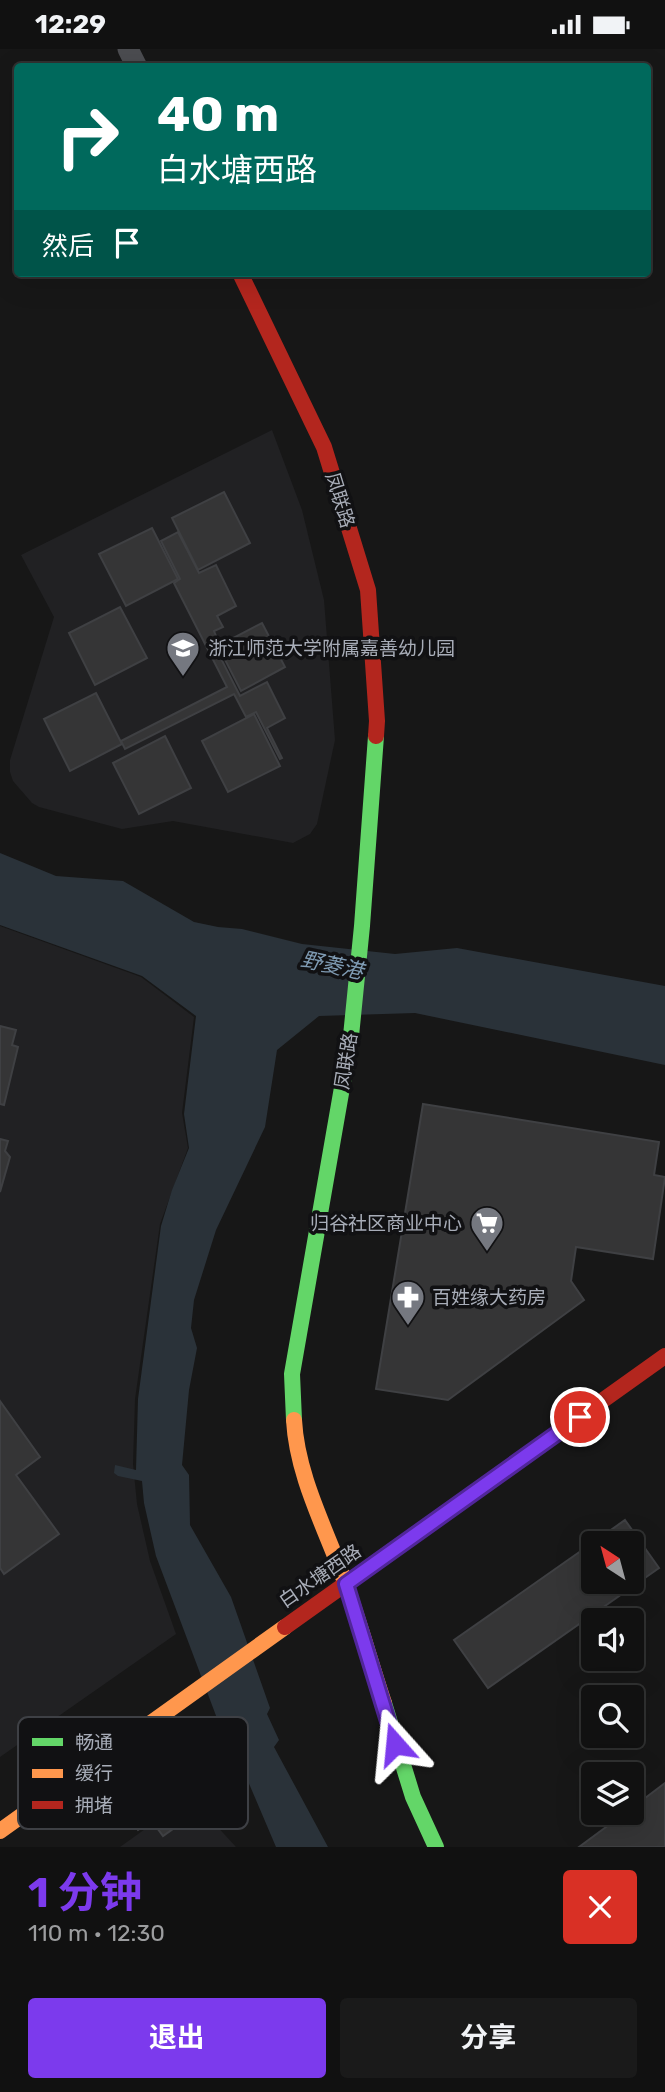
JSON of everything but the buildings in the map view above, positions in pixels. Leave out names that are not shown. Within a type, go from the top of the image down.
[{"type":"street","name":"凤联路","points":[[242,277],[324,447],[369,590],[377,721],[351,1036],[292,1374],[295,1440],[318,1514],[346,1584],[413,1797],[436,1847]]},
{"type":"street","name":"白水塘西路","points":[[159,1717],[665,1356]]},
{"type":"street","name":"白水塘西路","points":[[0,1831],[18,1818]]},
{"type":"shaded area","name":"浙江师范大学附属嘉善幼儿园","points":[[272,430],[302,510],[324,600],[335,740],[317,824],[310,834],[293,843],[173,821],[122,829],[32,803],[13,781],[10,760],[54,617],[21,555]]},
{"type":"shaded area","points":[[0,926],[141,977],[194,1017],[182,1113],[188,1148],[160,1224],[135,1399],[133,1464],[137,1504],[150,1561],[176,1634],[57,1717],[18,1717],[18,1744],[0,1757]]},
{"type":"shaded area","points":[[145,1829],[219,1829],[236,1847],[120,1847]]},
{"type":"water","name":"野菱港","points":[[0,853],[56,876],[123,881],[194,922],[242,929],[302,944],[395,954],[457,948],[665,986],[665,1065],[415,1013],[319,1016],[277,1050],[265,1127],[216,1230],[194,1300],[191,1328],[197,1348],[189,1390],[182,1465],[189,1475],[190,1525],[231,1597],[270,1708],[267,1714],[279,1740],[274,1747],[328,1847],[276,1847],[248,1781],[248,1717],[216,1717],[156,1556],[142,1481],[114,1473],[115,1465],[136,1470],[138,1399],[161,1226],[189,1148],[184,1114],[196,1016],[142,976],[0,925]]},
{"type":"traffic: fast","points":[[294,1420],[292,1374],[351,1036],[376,736]]},
{"type":"traffic: fast","points":[[384,1703],[413,1797],[436,1847]]},
{"type":"traffic: slow","points":[[294,1420],[296,1441],[307,1483],[346,1585],[384,1703]]},
{"type":"traffic: slow","points":[[159,1717],[285,1627]]},
{"type":"traffic: slow","points":[[0,1831],[18,1818]]},
{"type":"traffic: jam","points":[[242,277],[324,447],[368,590],[376,736]]},
{"type":"traffic: jam","points":[[285,1627],[665,1356]]},
{"type":"place","name":"浙江师范大学附属嘉善幼儿园","points":[[183,678]]},
{"type":"place","name":"归谷社区商业中心","points":[[487,1253]]},
{"type":"place","name":"百姓缘大药房","points":[[408,1327]]},
{"type":"route","points":[[395,1744],[346,1584],[580,1417]]}]
